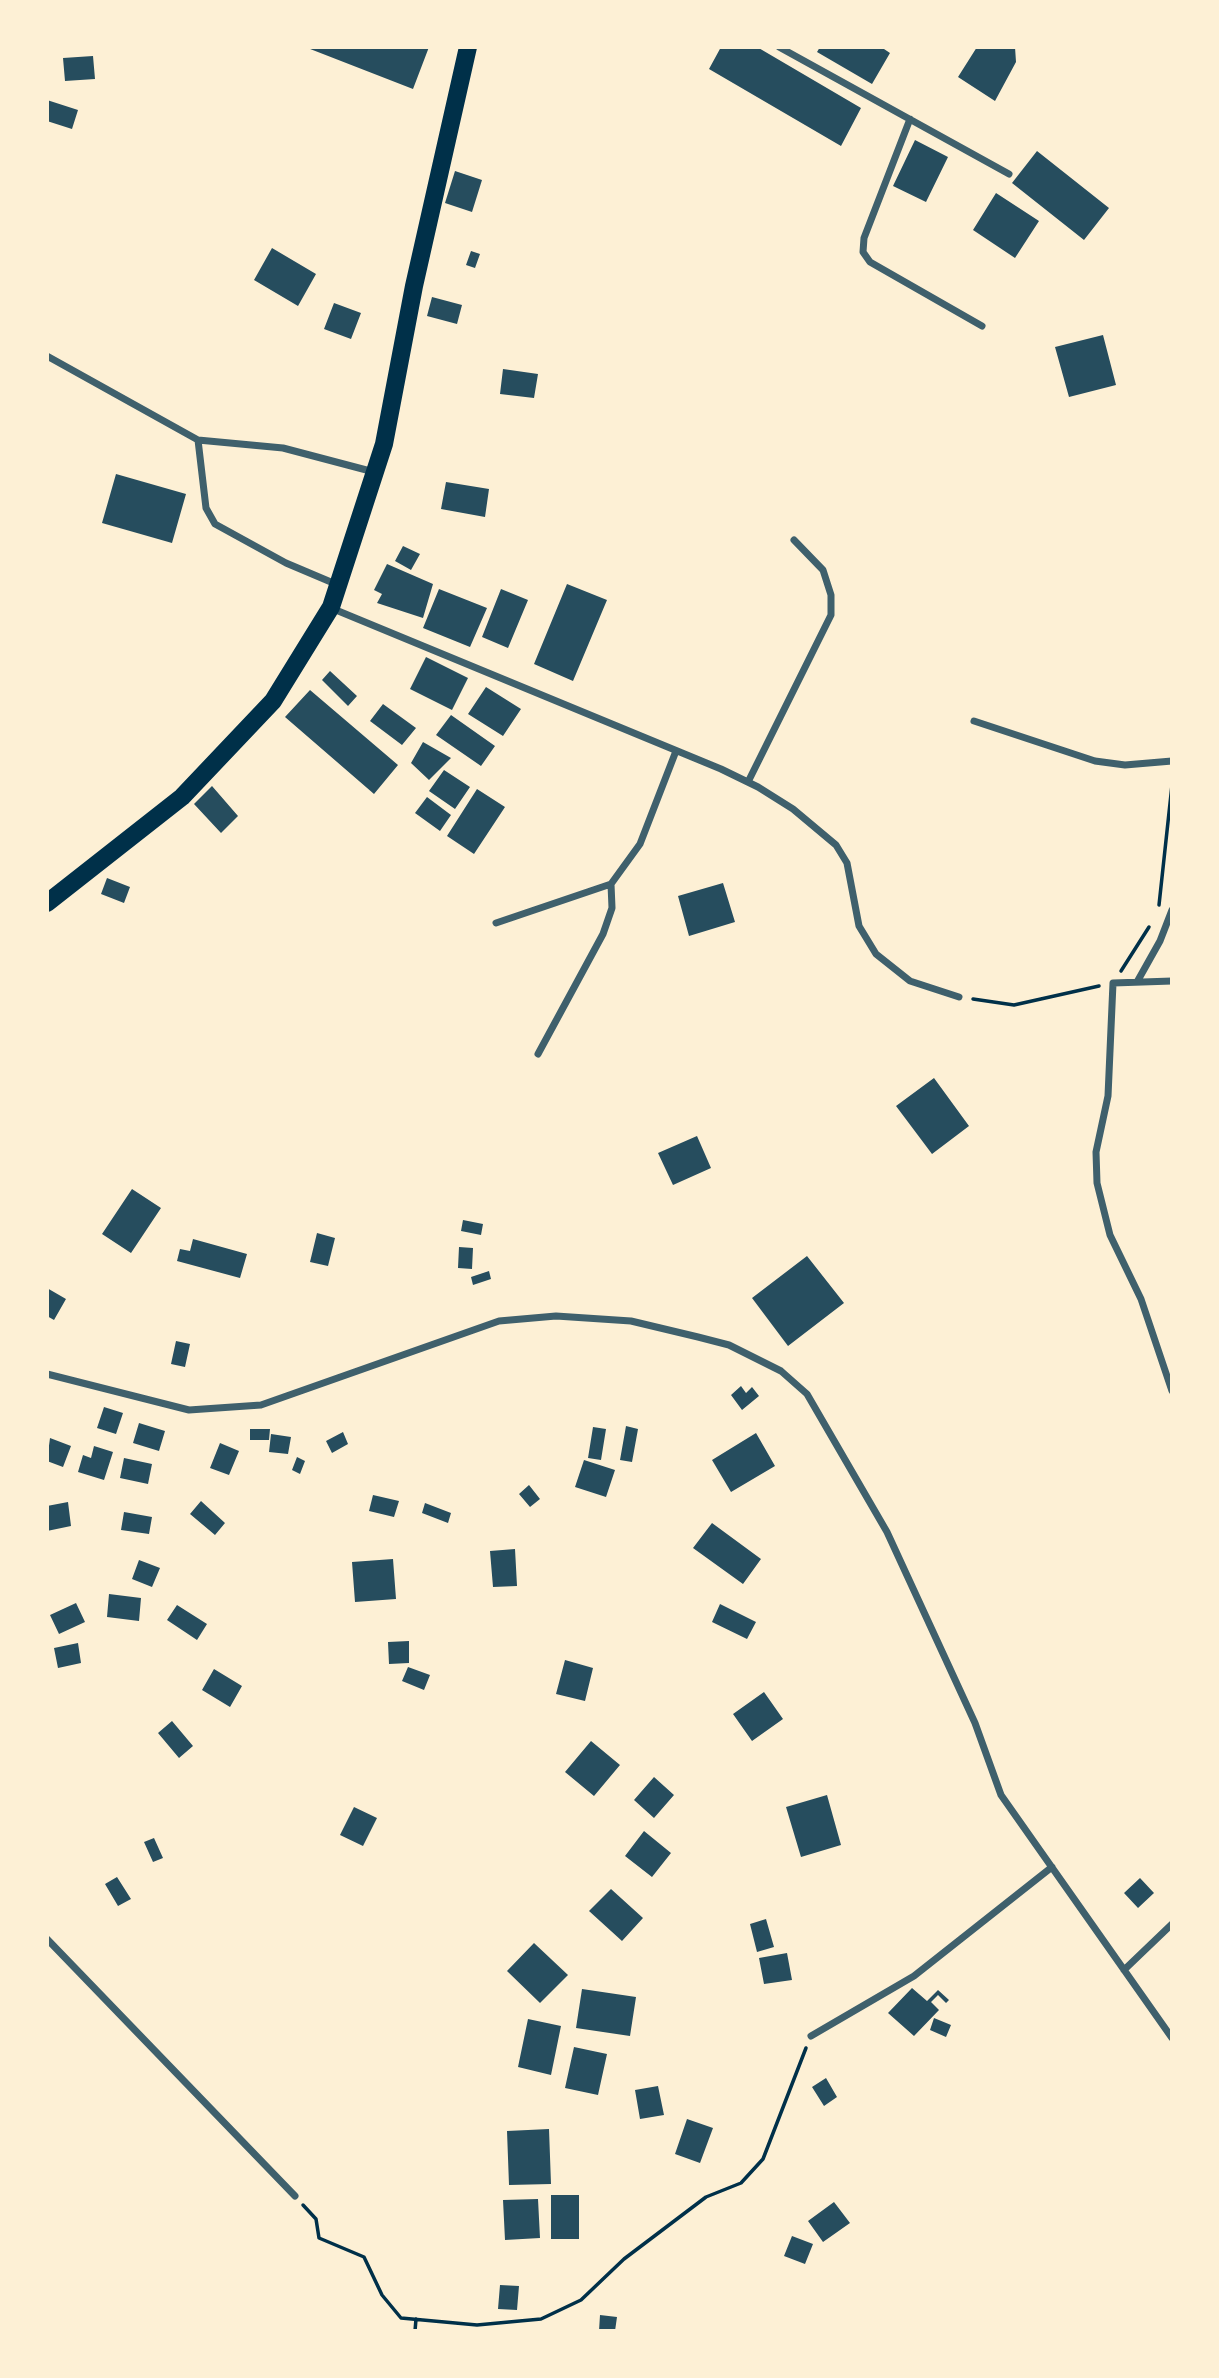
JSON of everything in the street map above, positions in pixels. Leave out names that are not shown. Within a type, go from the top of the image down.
[{"type":"main road","points":[[47,903],[191,787],[273,701],[331,607],[384,444],[414,286],[468,47]]},
{"type":"street","points":[[779,47],[1009,174]]},
{"type":"street","points":[[910,119],[864,238],[863,253],[870,262],[982,326]]},
{"type":"street","points":[[47,356],[198,440],[283,448],[375,472]]},
{"type":"street","points":[[198,440],[206,508],[215,524],[286,563],[338,585]]},
{"type":"street","points":[[748,782],[831,615],[831,595],[822,570],[794,540]]},
{"type":"street","points":[[331,607],[748,782],[793,810],[836,845],[847,863],[859,926],[876,954],[910,981],[959,997]]},
{"type":"street","points":[[974,721],[1095,761],[1125,765],[1172,761]]},
{"type":"street","points":[[496,923],[611,884],[640,844],[676,751]]},
{"type":"street","points":[[538,1054],[603,934],[612,908],[611,884]]},
{"type":"street","points":[[1137,982],[1160,941],[1172,910]]},
{"type":"street","points":[[1172,981],[1113,983],[1108,1096],[1096,1152],[1097,1183],[1110,1235],[1141,1299],[1172,1391]]},
{"type":"street","points":[[47,1374],[189,1410],[261,1405],[499,1321],[556,1316],[631,1321],[729,1345],[781,1371],[807,1394],[887,1532],[975,1723],[1001,1795],[1172,2038]]},
{"type":"street","points":[[811,2036],[914,1976],[1052,1867]]},
{"type":"street","points":[[1124,1970],[1172,1924]]},
{"type":"street","points":[[47,1939],[295,2196]]},
{"type":"path","points":[[1158,913],[1172,785]]},
{"type":"path","points":[[959,997],[1014,1005],[1113,983],[1151,925]]},
{"type":"path","points":[[295,2196],[316,2219],[319,2238],[365,2257],[382,2295],[401,2318],[477,2325],[541,2319],[581,2300],[635,2250],[706,2197],[741,2183],[763,2159],[811,2036]]},
{"type":"path","points":[[415,2331],[416,2319]]},
{"type":"building","points":[[305,47],[429,47],[413,89]]},
{"type":"building","points":[[721,47],[757,47],[861,108],[841,146],[709,69]]},
{"type":"building","points":[[820,47],[881,47],[890,53],[872,84],[817,52]]},
{"type":"building","points":[[977,47],[1015,47],[1016,62],[995,101],[958,77]]},
{"type":"building","points":[[93,56],[95,79],[65,81],[63,58]]},
{"type":"building","points":[[47,100],[78,110],[72,129],[47,121]]},
{"type":"building","points":[[915,140],[948,157],[926,202],[893,186]]},
{"type":"building","points":[[1037,151],[1109,208],[1084,240],[1012,183]]},
{"type":"building","points":[[455,171],[482,180],[472,212],[445,203]]},
{"type":"building","points":[[996,193],[1039,221],[1015,258],[973,230]]},
{"type":"building","points":[[272,248],[316,274],[298,306],[254,280]]},
{"type":"building","points":[[471,251],[480,254],[475,268],[466,265]]},
{"type":"building","points":[[432,297],[462,305],[457,324],[427,316]]},
{"type":"building","points":[[334,303],[361,313],[351,339],[324,329]]},
{"type":"building","points":[[1103,335],[1116,385],[1069,397],[1055,347]]},
{"type":"building","points":[[503,369],[538,374],[534,398],[500,394]]},
{"type":"building","points":[[116,474],[186,494],[172,543],[102,523]]},
{"type":"building","points":[[446,482],[489,489],[485,517],[441,509]]},
{"type":"building","points":[[403,546],[420,554],[411,570],[395,561]]},
{"type":"building","points":[[387,564],[433,584],[423,618],[377,603],[382,594],[374,590]]},
{"type":"building","points":[[567,584],[607,600],[573,681],[534,664]]},
{"type":"building","points":[[439,589],[487,608],[470,647],[423,628]]},
{"type":"building","points":[[501,589],[528,600],[508,648],[482,637]]},
{"type":"building","points":[[426,657],[468,678],[452,710],[410,689]]},
{"type":"building","points":[[330,671],[357,696],[348,706],[322,680]]},
{"type":"building","points":[[486,687],[521,709],[503,736],[468,714]]},
{"type":"building","points":[[310,690],[398,765],[374,794],[285,717]]},
{"type":"building","points":[[383,704],[416,728],[402,745],[370,721]]},
{"type":"building","points":[[451,715],[495,746],[481,766],[436,735]]},
{"type":"building","points":[[423,742],[451,758],[429,780],[411,763]]},
{"type":"building","points":[[444,770],[470,787],[455,809],[429,791]]},
{"type":"building","points":[[212,786],[238,816],[221,833],[194,804]]},
{"type":"building","points":[[477,789],[505,807],[474,854],[447,836]]},
{"type":"building","points":[[427,797],[451,815],[440,831],[415,813]]},
{"type":"building","points":[[107,878],[130,887],[124,903],[101,894]]},
{"type":"building","points":[[723,883],[735,922],[689,936],[678,896]]},
{"type":"building","points":[[934,1078],[969,1126],[932,1154],[896,1106]]},
{"type":"building","points":[[697,1136],[711,1168],[673,1185],[658,1153]]},
{"type":"building","points":[[132,1189],[161,1208],[131,1253],[102,1234]]},
{"type":"building","points":[[463,1220],[483,1224],[481,1235],[461,1231]]},
{"type":"building","points":[[317,1233],[335,1238],[328,1266],[310,1262]]},
{"type":"building","points":[[193,1239],[247,1254],[240,1278],[177,1261],[180,1249],[190,1251]]},
{"type":"building","points":[[459,1247],[473,1248],[472,1269],[458,1268]]},
{"type":"building","points":[[807,1256],[844,1303],[788,1346],[752,1298]]},
{"type":"building","points":[[489,1271],[491,1279],[473,1285],[471,1277]]},
{"type":"building","points":[[47,1288],[66,1299],[54,1320],[47,1316]]},
{"type":"building","points":[[176,1341],[190,1344],[185,1367],[171,1364]]},
{"type":"building","points":[[741,1386],[746,1393],[752,1387],[759,1396],[742,1410],[731,1395]]},
{"type":"building","points":[[104,1407],[123,1413],[116,1434],[97,1428]]},
{"type":"building","points":[[139,1423],[165,1431],[159,1451],[133,1443]]},
{"type":"building","points":[[626,1426],[638,1429],[632,1462],[620,1460]]},
{"type":"building","points":[[593,1427],[606,1429],[601,1460],[588,1458]]},
{"type":"building","points":[[250,1429],[270,1429],[269,1440],[250,1440]]},
{"type":"building","points":[[343,1432],[348,1444],[332,1453],[326,1441]]},
{"type":"building","points":[[756,1433],[775,1466],[731,1492],[712,1460]]},
{"type":"building","points":[[271,1434],[291,1437],[288,1454],[269,1452]]},
{"type":"building","points":[[50,1438],[71,1446],[63,1467],[47,1461]]},
{"type":"building","points":[[220,1443],[239,1451],[229,1475],[210,1468]]},
{"type":"building","points":[[94,1446],[113,1452],[104,1480],[78,1472],[83,1455],[91,1458]]},
{"type":"building","points":[[297,1457],[305,1461],[300,1474],[292,1470]]},
{"type":"building","points":[[124,1458],[152,1464],[148,1484],[120,1478]]},
{"type":"building","points":[[584,1460],[615,1470],[606,1497],[575,1487]]},
{"type":"building","points":[[529,1485],[540,1499],[530,1507],[519,1494]]},
{"type":"building","points":[[373,1495],[399,1501],[394,1517],[369,1511]]},
{"type":"building","points":[[201,1501],[225,1523],[215,1535],[190,1514]]},
{"type":"building","points":[[68,1502],[71,1526],[47,1531],[47,1506]]},
{"type":"building","points":[[425,1503],[451,1513],[448,1523],[422,1513]]},
{"type":"building","points":[[124,1512],[152,1517],[149,1534],[121,1530]]},
{"type":"building","points":[[712,1523],[761,1559],[743,1584],[693,1548]]},
{"type":"building","points":[[515,1549],[517,1586],[493,1587],[490,1551]]},
{"type":"building","points":[[393,1559],[396,1599],[355,1602],[352,1562]]},
{"type":"building","points":[[139,1560],[160,1568],[152,1587],[132,1579]]},
{"type":"building","points":[[109,1594],[141,1598],[139,1621],[107,1617]]},
{"type":"building","points":[[76,1603],[85,1622],[59,1634],[50,1615]]},
{"type":"building","points":[[720,1604],[756,1622],[747,1639],[712,1622]]},
{"type":"building","points":[[177,1605],[207,1624],[197,1640],[167,1620]]},
{"type":"building","points":[[409,1641],[409,1663],[389,1664],[388,1642]]},
{"type":"building","points":[[78,1643],[81,1663],[58,1668],[54,1648]]},
{"type":"building","points":[[565,1660],[593,1668],[585,1701],[556,1694]]},
{"type":"building","points":[[408,1667],[430,1675],[424,1690],[402,1681]]},
{"type":"building","points":[[214,1669],[242,1686],[230,1707],[202,1690]]},
{"type":"building","points":[[764,1692],[783,1719],[752,1741],[733,1714]]},
{"type":"building","points":[[172,1721],[193,1746],[179,1758],[158,1733]]},
{"type":"building","points":[[591,1741],[620,1765],[594,1796],[565,1772]]},
{"type":"building","points":[[654,1777],[674,1795],[654,1818],[634,1800]]},
{"type":"building","points":[[827,1795],[841,1845],[801,1857],[786,1807]]},
{"type":"building","points":[[354,1807],[377,1818],[363,1846],[340,1835]]},
{"type":"building","points":[[644,1831],[671,1853],[652,1877],[625,1856]]},
{"type":"building","points":[[154,1838],[163,1858],[153,1862],[144,1842]]},
{"type":"building","points":[[117,1877],[131,1899],[118,1906],[105,1884]]},
{"type":"building","points":[[1140,1878],[1154,1893],[1138,1908],[1124,1893]]},
{"type":"building","points":[[611,1889],[643,1918],[622,1941],[589,1911]]},
{"type":"building","points":[[766,1919],[774,1947],[757,1952],[750,1924]]},
{"type":"building","points":[[534,1943],[568,1975],[540,2003],[507,1971]]},
{"type":"building","points":[[787,1953],[792,1980],[764,1984],[759,1958]]},
{"type":"building","points":[[912,1988],[927,2001],[938,1990],[949,2000],[946,2003],[938,1995],[931,2002],[939,2010],[914,2036],[888,2013]]},
{"type":"building","points":[[582,1989],[636,1997],[630,2036],[576,2028]]},
{"type":"building","points":[[934,2018],[951,2025],[946,2037],[930,2030]]},
{"type":"building","points":[[528,2019],[561,2026],[551,2075],[518,2067]]},
{"type":"building","points":[[574,2047],[607,2054],[598,2095],[565,2088]]},
{"type":"building","points":[[826,2078],[837,2097],[824,2106],[812,2087]]},
{"type":"building","points":[[658,2086],[664,2115],[640,2119],[635,2090]]},
{"type":"building","points":[[687,2119],[713,2128],[700,2163],[675,2154]]},
{"type":"building","points":[[549,2129],[551,2184],[509,2185],[507,2131]]},
{"type":"building","points":[[551,2195],[579,2195],[579,2239],[551,2239]]},
{"type":"building","points":[[538,2199],[540,2238],[505,2240],[503,2200]]},
{"type":"building","points":[[834,2202],[850,2223],[823,2242],[808,2221]]},
{"type":"building","points":[[792,2236],[813,2244],[805,2264],[784,2256]]},
{"type":"building","points":[[500,2285],[519,2286],[517,2310],[498,2309]]},
{"type":"building","points":[[600,2315],[617,2317],[615,2331],[599,2331]]}]
